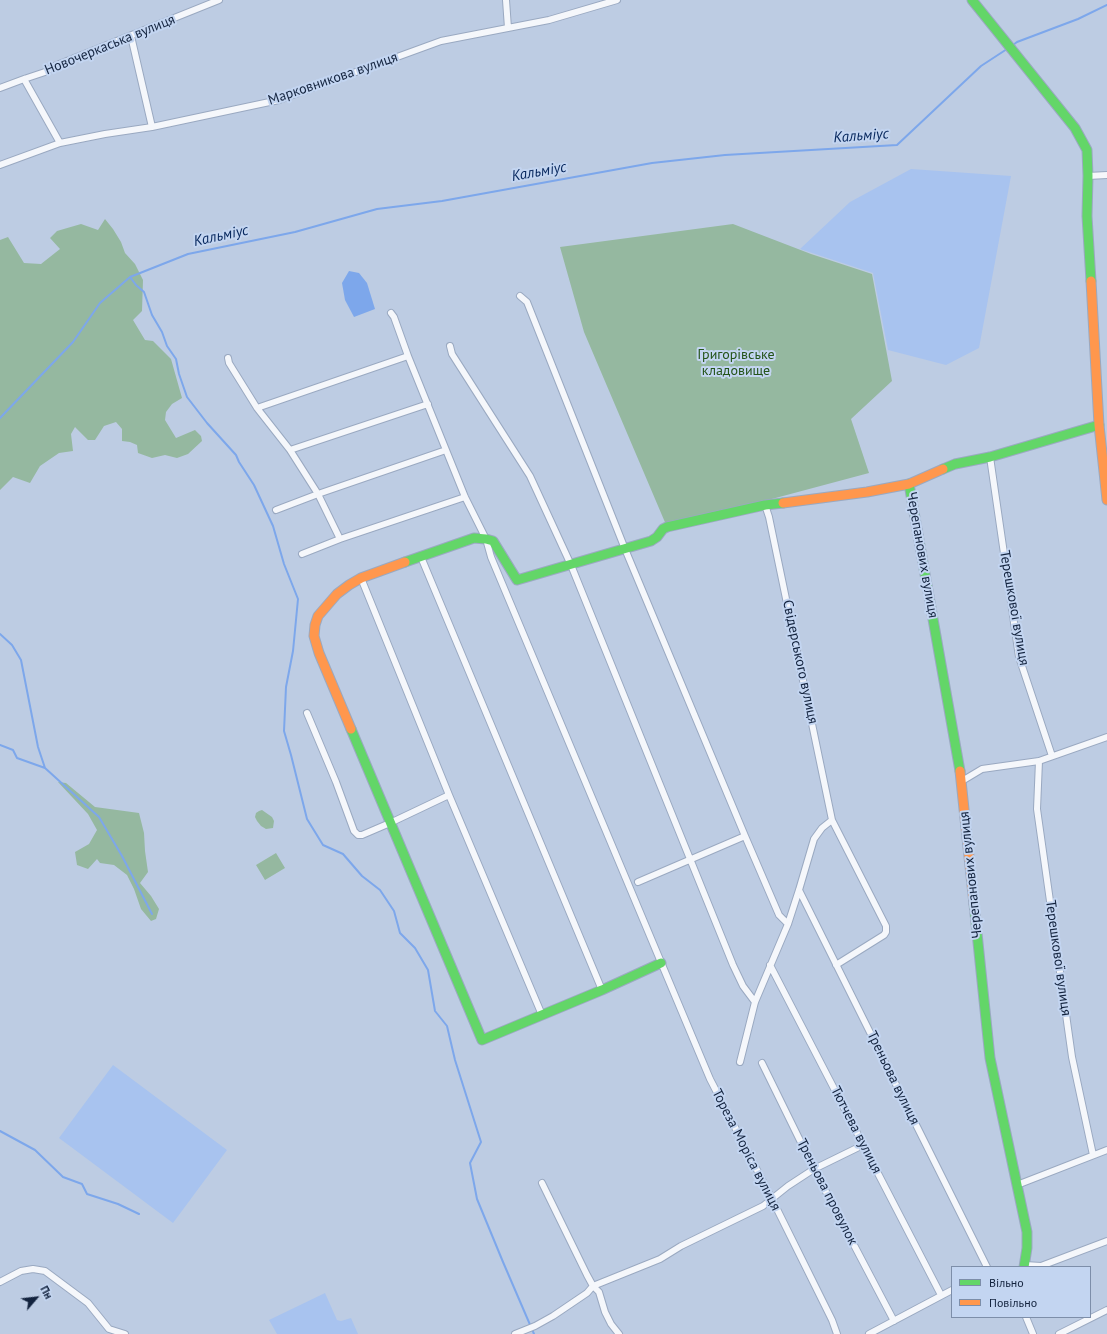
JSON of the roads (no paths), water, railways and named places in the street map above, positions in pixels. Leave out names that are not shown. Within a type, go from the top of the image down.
[{"type":"street","name":"Новочеркаська вулиця","points":[[0,88],[24,78],[45,72],[52,67],[219,0]]},
{"type":"street","points":[[506,0],[508,28]]},
{"type":"street","name":"Марковникова вулиця","points":[[0,165],[60,143],[152,127],[279,100],[441,41],[549,20],[617,0]]},
{"type":"street","points":[[972,0],[1075,128],[1087,150],[1087,216],[1099,425],[1107,500]]},
{"type":"street","points":[[131,36],[152,127]]},
{"type":"street","points":[[24,78],[60,143]]},
{"type":"street","points":[[1088,176],[1107,175]]},
{"type":"street","points":[[520,296],[527,302],[625,549],[745,836],[779,915],[788,924]]},
{"type":"street","name":"Тореза Моріса вулиця","points":[[391,313],[394,317],[408,356],[465,497],[486,539],[491,557],[710,1079],[772,1199],[832,1320],[837,1334]]},
{"type":"street","points":[[450,346],[452,354],[530,476],[571,565],[689,860],[733,965],[742,986],[755,1002]]},
{"type":"street","points":[[257,408],[408,356]]},
{"type":"street","points":[[228,358],[229,363],[257,408],[290,450],[318,494],[340,539]]},
{"type":"street","points":[[290,450],[428,404]]},
{"type":"street","points":[[661,963],[602,990],[482,1040],[319,653],[314,636],[318,616],[343,589],[361,578],[474,538],[493,541],[516,580],[651,541],[667,527],[765,505],[867,492],[909,484],[955,464],[990,457],[1099,425]]},
{"type":"street","points":[[276,510],[446,450]]},
{"type":"street","name":"Терешкової вулиця","points":[[990,457],[1019,656],[1052,756]]},
{"type":"street","name":"Черепанових вулиця","points":[[909,484],[962,781],[990,1058],[1027,1232],[1025,1266]]},
{"type":"street","points":[[302,554],[340,539],[465,497]]},
{"type":"street","name":"Свiдерського вулиця","points":[[765,505],[770,517],[832,820],[886,926],[886,932],[884,935],[836,965]]},
{"type":"street","points":[[421,557],[602,990]]},
{"type":"street","points":[[361,578],[449,795],[542,1015]]},
{"type":"street","points":[[307,713],[336,782],[354,831],[358,835],[362,835],[390,823],[449,795]]},
{"type":"street","points":[[962,781],[982,769],[1039,761],[1107,737]]},
{"type":"street","name":"Терешкової вулиця","points":[[1039,761],[1037,809],[1072,1057],[1093,1155]]},
{"type":"street","points":[[740,1062],[755,1002],[788,924],[800,890],[814,839],[822,828],[832,820]]},
{"type":"street","points":[[638,882],[745,836]]},
{"type":"street","name":"Треньова вулиця","points":[[800,890],[987,1266]]},
{"type":"street","name":"Тютчева вулиця","points":[[770,965],[941,1295]]},
{"type":"street","name":"Треньова провулок","points":[[762,1063],[814,1169],[894,1321]]},
{"type":"street","points":[[515,1334],[535,1326],[553,1316],[587,1293],[593,1286],[660,1259],[681,1246],[763,1206],[788,1186],[814,1169],[863,1145]]},
{"type":"street","points":[[1017,1184],[1107,1150]]},
{"type":"street","points":[[542,1183],[593,1286],[599,1292],[605,1312],[611,1324],[619,1334]]},
{"type":"street","points":[[1025,1266],[1041,1266],[1107,1241]]},
{"type":"street","points":[[0,1282],[21,1271],[33,1269],[45,1271],[88,1303],[109,1329],[125,1334]]},
{"type":"street","points":[[869,1334],[951,1290]]},
{"type":"street","points":[[1059,1334],[1107,1310]]},
{"type":"street","points":[[1026,1318],[1033,1334]]},
{"type":"waterway","name":"Кальміус","points":[[1013,45],[1017,42],[1078,19],[1107,5]]},
{"type":"waterway","name":"Кальміус","points":[[0,418],[73,342],[100,303],[130,277],[188,254],[295,232],[377,209],[442,201],[652,163],[725,155],[897,145],[981,66],[1007,49]]},
{"type":"waterway","points":[[130,277],[144,292],[152,315],[162,332],[167,346],[176,359],[179,374],[187,397],[207,423],[236,455],[254,485],[273,526],[284,564],[298,599],[293,651],[286,687],[284,731],[307,819],[323,845],[343,854],[362,876],[380,890],[394,911],[400,933],[415,948],[428,970],[435,1011],[447,1026],[455,1060],[481,1142],[470,1163],[477,1199],[534,1334]]},
{"type":"waterway","points":[[0,634],[12,645],[21,660],[38,747],[45,768],[99,817],[122,856],[152,914]]},
{"type":"waterway","points":[[0,745],[13,750],[17,758],[45,768]]},
{"type":"waterway","points":[[0,1131],[35,1150],[63,1177],[82,1184],[87,1194],[118,1204],[139,1214]]},
{"type":"park label","name":"Григорівське кладовище","points":[[736,364]]}]
